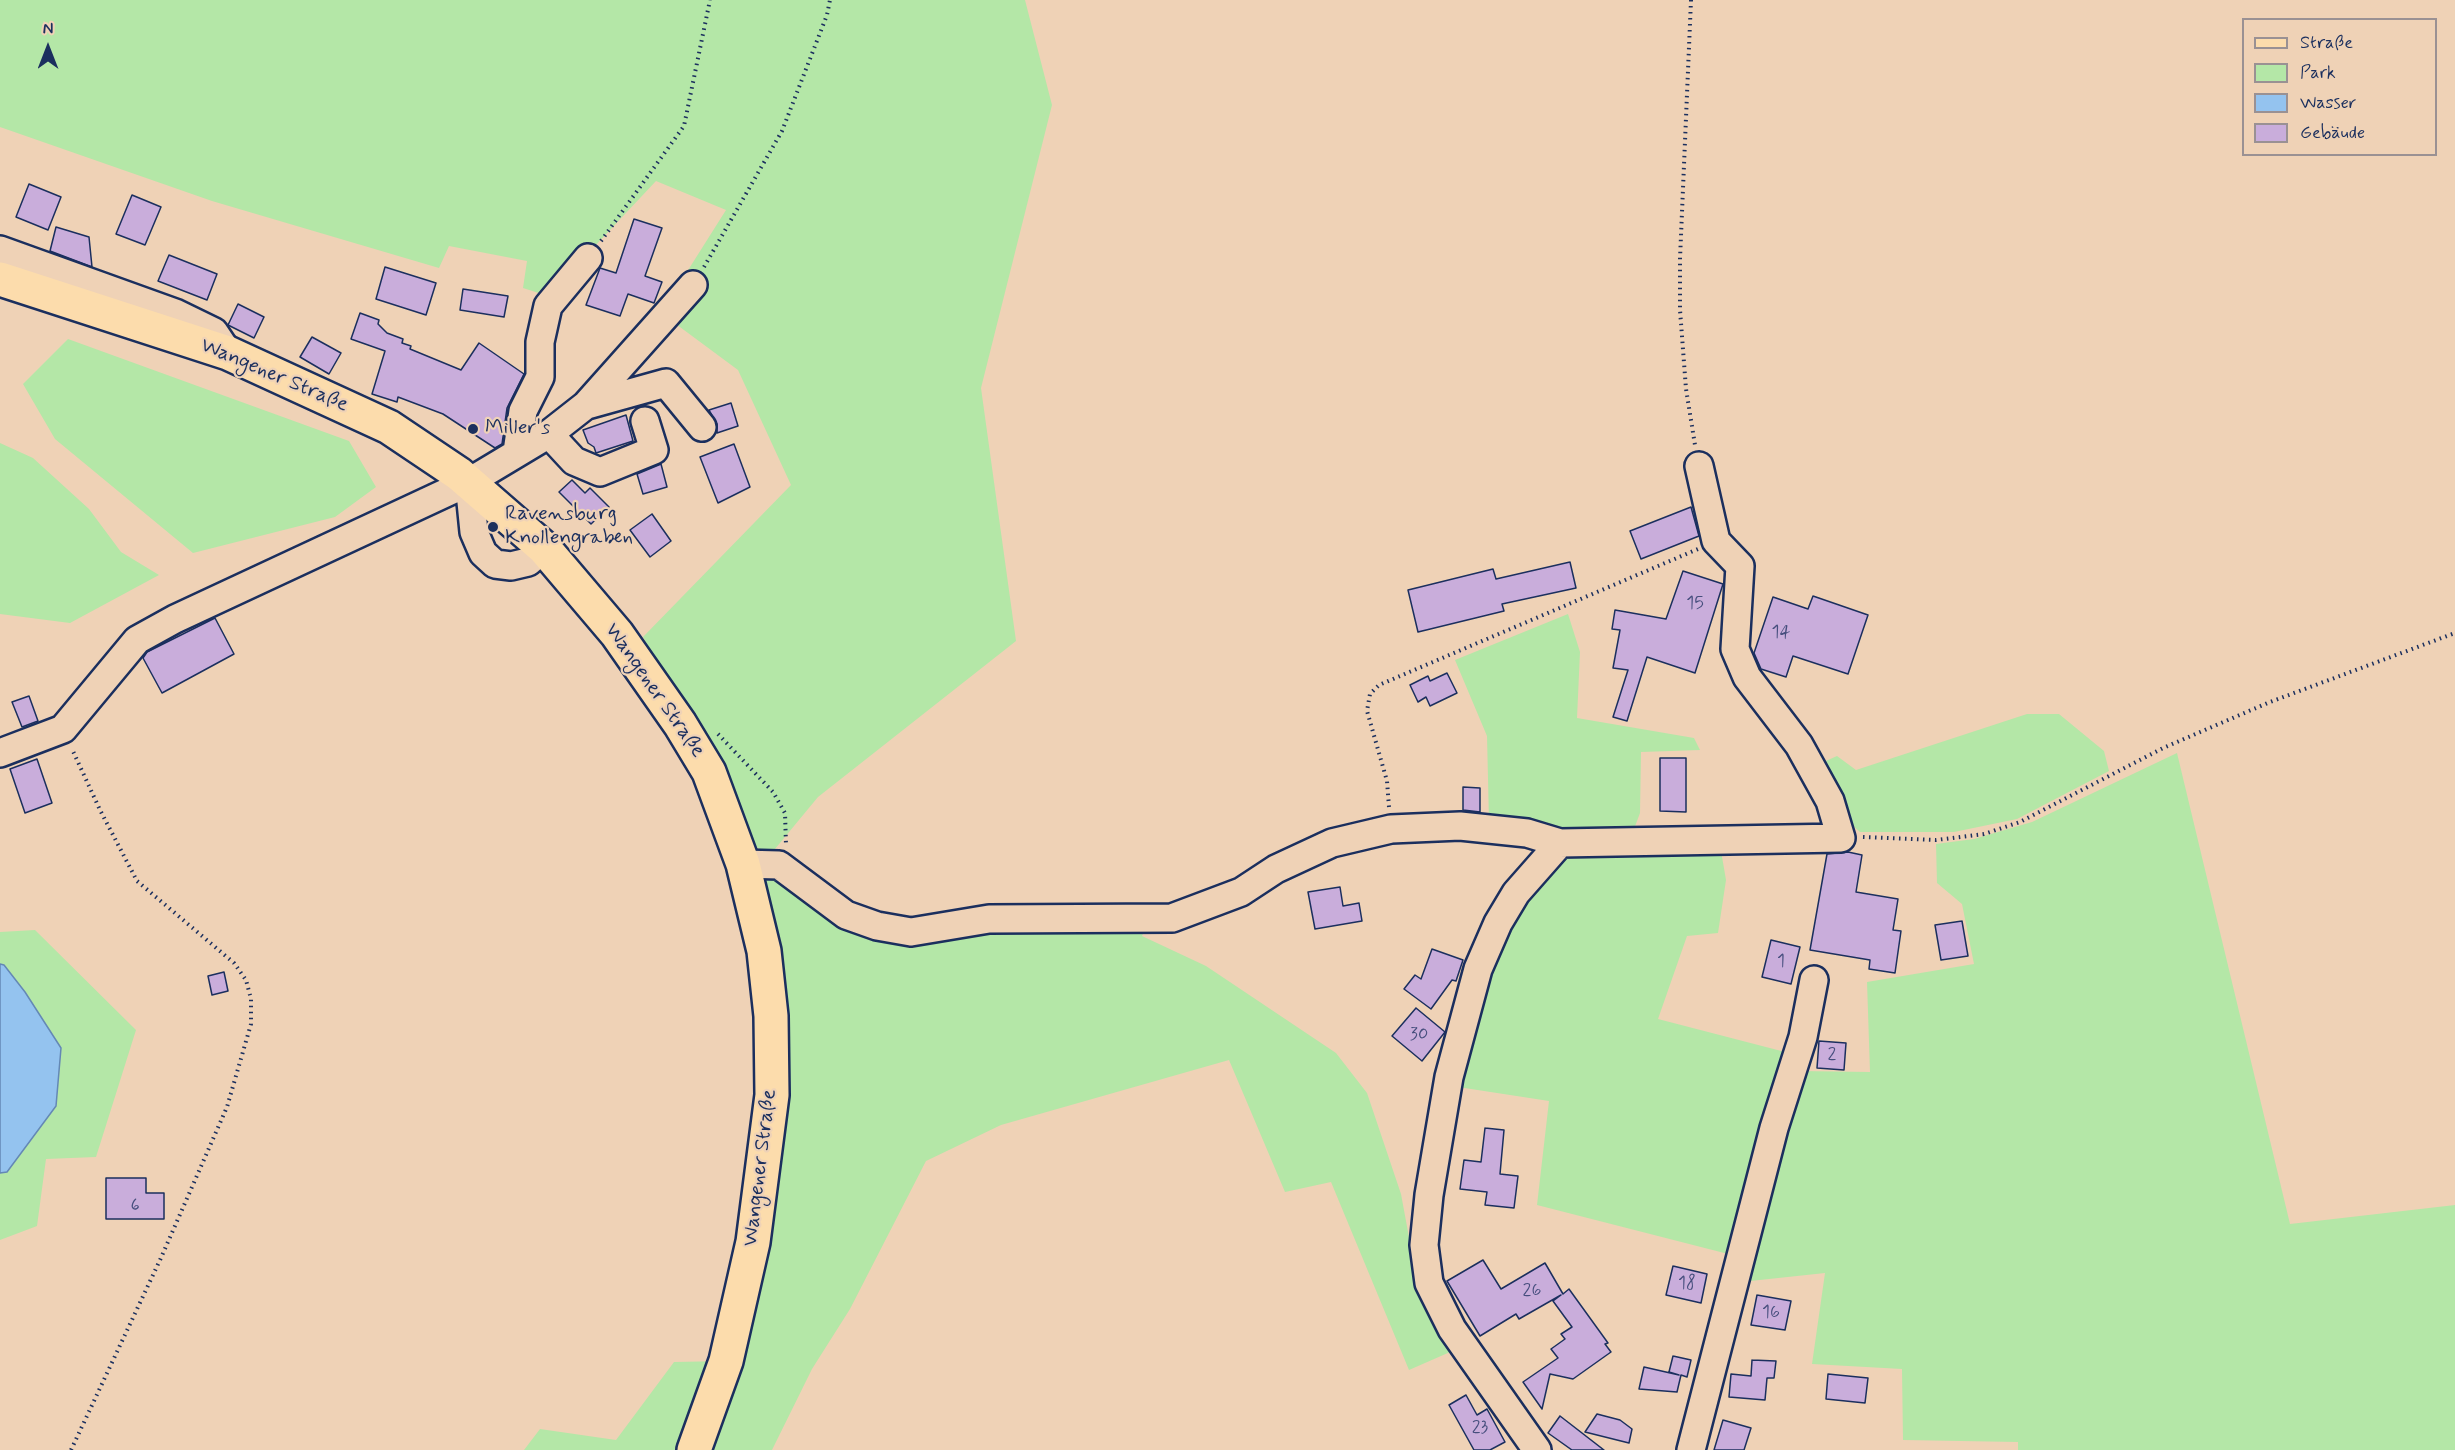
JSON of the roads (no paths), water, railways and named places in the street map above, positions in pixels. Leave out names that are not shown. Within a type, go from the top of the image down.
[{"type":"main road","name":"Wangener Straße","points":[[0,279],[228,353],[389,427],[469,481],[544,548],[617,634],[680,724],[709,772],[743,864],[764,951],[771,1016],[772,1095],[753,1242],[726,1361],[694,1450]]},
{"type":"street","points":[[0,250],[175,313],[214,332],[228,353]]},
{"type":"street","points":[[517,452],[524,411],[540,377],[540,342],[548,306],[588,258]]},
{"type":"street","points":[[0,753],[63,729],[137,640],[175,619],[469,481],[549,434],[586,405],[693,285]]},
{"type":"street","points":[[586,405],[666,383],[702,427]]},
{"type":"street","points":[[549,434],[574,461],[600,472],[654,450],[645,421]]},
{"type":"street","points":[[743,864],[779,865],[846,915],[877,926],[911,932],[989,919],[1172,918],[1241,892],[1276,869],[1332,843],[1391,829],[1460,826],[1527,833],[1560,843],[1841,838],[1830,801],[1804,754],[1747,677],[1734,649],[1740,566],[1716,542],[1699,466]]},
{"type":"street","points":[[469,481],[474,532],[483,553],[495,564],[511,566],[528,562],[544,548]]},
{"type":"street","points":[[1537,1450],[1452,1329],[1429,1282],[1424,1245],[1429,1195],[1449,1077],[1478,969],[1498,924],[1516,893],[1560,843]]},
{"type":"street","points":[[1692,1450],[1774,1128],[1803,1037],[1814,980]]},
{"type":"water","points":[[0,964],[4,965],[25,992],[61,1048],[56,1106],[7,1172],[0,1173]]},
{"type":"place","name":"Miller's","points":[[473,429]]},
{"type":"place","name":"Ravensburg Knollengraben","points":[[493,527]]}]
